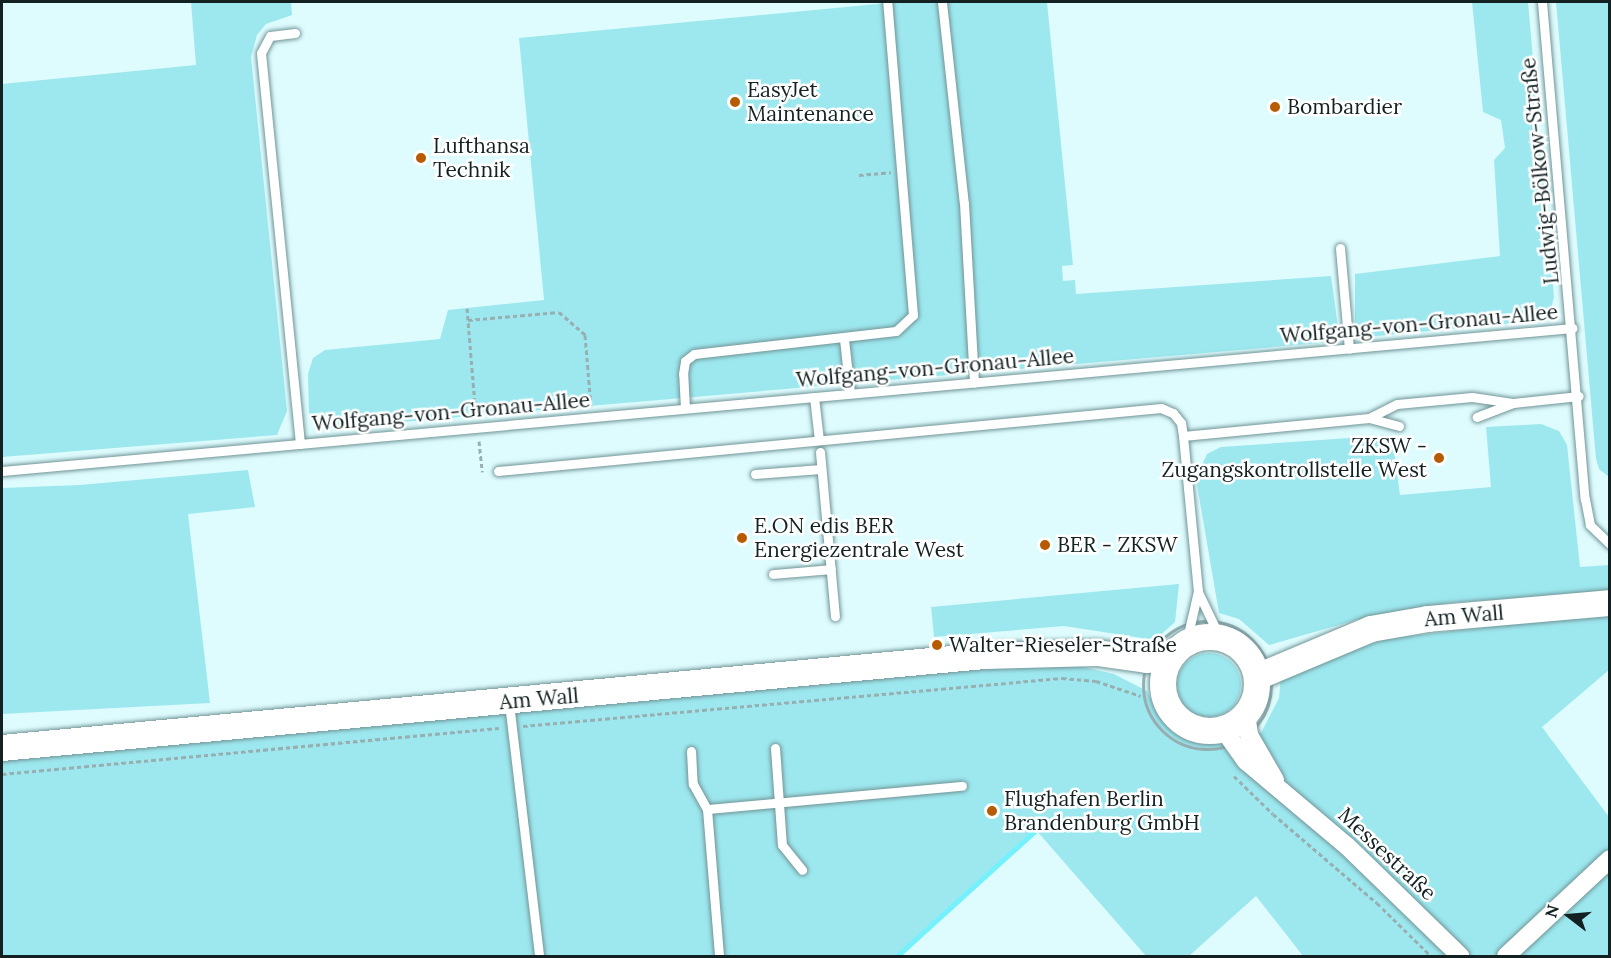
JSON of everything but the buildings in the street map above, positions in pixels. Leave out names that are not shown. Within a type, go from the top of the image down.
[{"type":"street","name":"Am Wall","points":[[1260,665],[1323,646],[1355,632],[1404,622],[1610,603]]},
{"type":"street","name":"Am Wall","points":[[2,748],[511,715],[985,656],[1118,654],[1148,680],[1184,640],[1216,630]]},
{"type":"street","points":[[1148,680],[1171,712],[1186,725],[1198,730],[1234,735],[1257,690],[1260,665],[1216,630]]},
{"type":"street","name":"Messestraße","points":[[1234,735],[1246,761],[1347,846],[1460,957]]},
{"type":"street","points":[[1506,957],[1610,859]]},
{"type":"lane","points":[[685,408],[683,374],[685,361],[694,354],[844,339],[896,331],[913,315],[887,2]]},
{"type":"lane","points":[[942,2],[964,203],[974,383]]},
{"type":"lane","name":"Ludwig-Bölkow-Straße","points":[[1542,2],[1590,525],[1610,544]]},
{"type":"lane","name":"Wolfgang-von-Gronau-Allee","points":[[295,33],[270,36],[261,53],[300,444]]},
{"type":"lane","points":[[1340,248],[1349,349]]},
{"type":"lane","name":"Wolfgang-von-Gronau-Allee","points":[[2,471],[1573,327]]},
{"type":"lane","points":[[844,339],[850,393]]},
{"type":"lane","points":[[1369,418],[1397,404],[1472,397],[1513,403],[1579,396]]},
{"type":"lane","points":[[814,397],[819,440]]},
{"type":"lane","points":[[1477,417],[1513,403]]},
{"type":"lane","points":[[498,471],[1161,408],[1173,413],[1181,423],[1198,591],[1216,630]]},
{"type":"lane","points":[[1183,436],[1369,418],[1399,426]]},
{"type":"lane","points":[[820,453],[835,616]]},
{"type":"lane","points":[[756,474],[821,468]]},
{"type":"lane","points":[[773,574],[831,569]]},
{"type":"lane","points":[[1184,640],[1198,591]]},
{"type":"lane","points":[[511,715],[539,957]]},
{"type":"lane","points":[[775,748],[782,845],[802,870]]},
{"type":"lane","points":[[691,751],[693,784],[707,808],[719,957]]},
{"type":"lane","points":[[707,808],[962,786]]},
{"type":"path","points":[[859,175],[901,171]]},
{"type":"path","points":[[467,308],[482,472]]},
{"type":"path","points":[[468,321],[559,312],[585,334],[592,417]]},
{"type":"path","points":[[1221,758],[1234,735],[1268,704],[1260,665],[1243,633],[1216,630],[1184,640],[1168,633],[1148,680],[1161,730],[1188,746],[1234,735]]},
{"type":"path","points":[[2,774],[511,715],[1062,678],[1096,681],[1148,680]]},
{"type":"path","points":[[1233,774],[1273,814],[1377,903],[1431,957]]},
{"type":"shaded area","points":[[191,2],[291,2],[292,15],[266,24],[257,35],[251,57],[287,411],[277,435],[2,457],[2,84],[196,65]]},
{"type":"shaded area","points":[[898,2],[1047,2],[1073,265],[1062,266],[1063,281],[1075,280],[1076,294],[1331,276],[1338,327],[1332,342],[333,428],[317,426],[309,416],[308,374],[313,358],[325,350],[440,339],[448,310],[544,300],[519,38]]},
{"type":"shaded area","points":[[1472,2],[1528,2],[1554,297],[1550,313],[1534,321],[1366,337],[1355,324],[1355,274],[1500,256],[1494,160],[1505,148],[1501,120],[1483,112]]},
{"type":"shaded area","points":[[1556,2],[1609,2],[1609,477],[1599,469],[1596,459]]},
{"type":"shaded area","points":[[1541,424],[1559,431],[1567,445],[1580,567],[1609,565],[1609,591],[1449,603],[1370,616],[1269,645],[1239,619],[1219,613],[1196,479],[1207,454],[1221,447],[1392,435],[1400,495],[1491,487],[1486,427]]},
{"type":"shaded area","points":[[248,470],[255,507],[188,514],[210,703],[2,714],[2,488],[80,485]]},
{"type":"shaded area","points":[[1179,584],[1175,622],[1155,640],[1064,626],[934,637],[931,607]]},
{"type":"shaded area","points":[[1609,613],[1609,670],[1542,727],[1609,817],[1609,956],[1303,956],[1256,896],[1189,956],[1146,956],[1036,830],[897,956],[2,956],[2,756],[1061,662],[1114,674],[1147,691],[1158,715],[1194,735],[1224,739],[1261,733],[1279,698],[1281,676],[1384,639]]},
{"type":"shaded area","points":[[1203,653],[1215,653],[1232,662],[1239,673],[1241,685],[1239,697],[1232,708],[1215,717],[1203,717],[1191,712],[1182,703],[1177,691],[1177,679],[1182,667],[1191,658]]},
{"type":"waterway","points":[[897,956],[1036,830]]},
{"type":"place","name":"EasyJet Maintenance","points":[[735,102]]},
{"type":"place","name":"Bombardier","points":[[1275,107]]},
{"type":"place","name":"Lufthansa Technik","points":[[421,158]]},
{"type":"place","name":"ZKSW - Zugangskontrollstelle West","points":[[1439,458]]},
{"type":"place","name":"E.ON edis BER Energiezentrale West","points":[[742,538]]},
{"type":"place","name":"BER - ZKSW","points":[[1045,545]]},
{"type":"place","name":"Walter-Rieseler-Straße","points":[[937,645]]},
{"type":"place","name":"Flughafen Berlin Brandenburg GmbH","points":[[992,811]]}]
